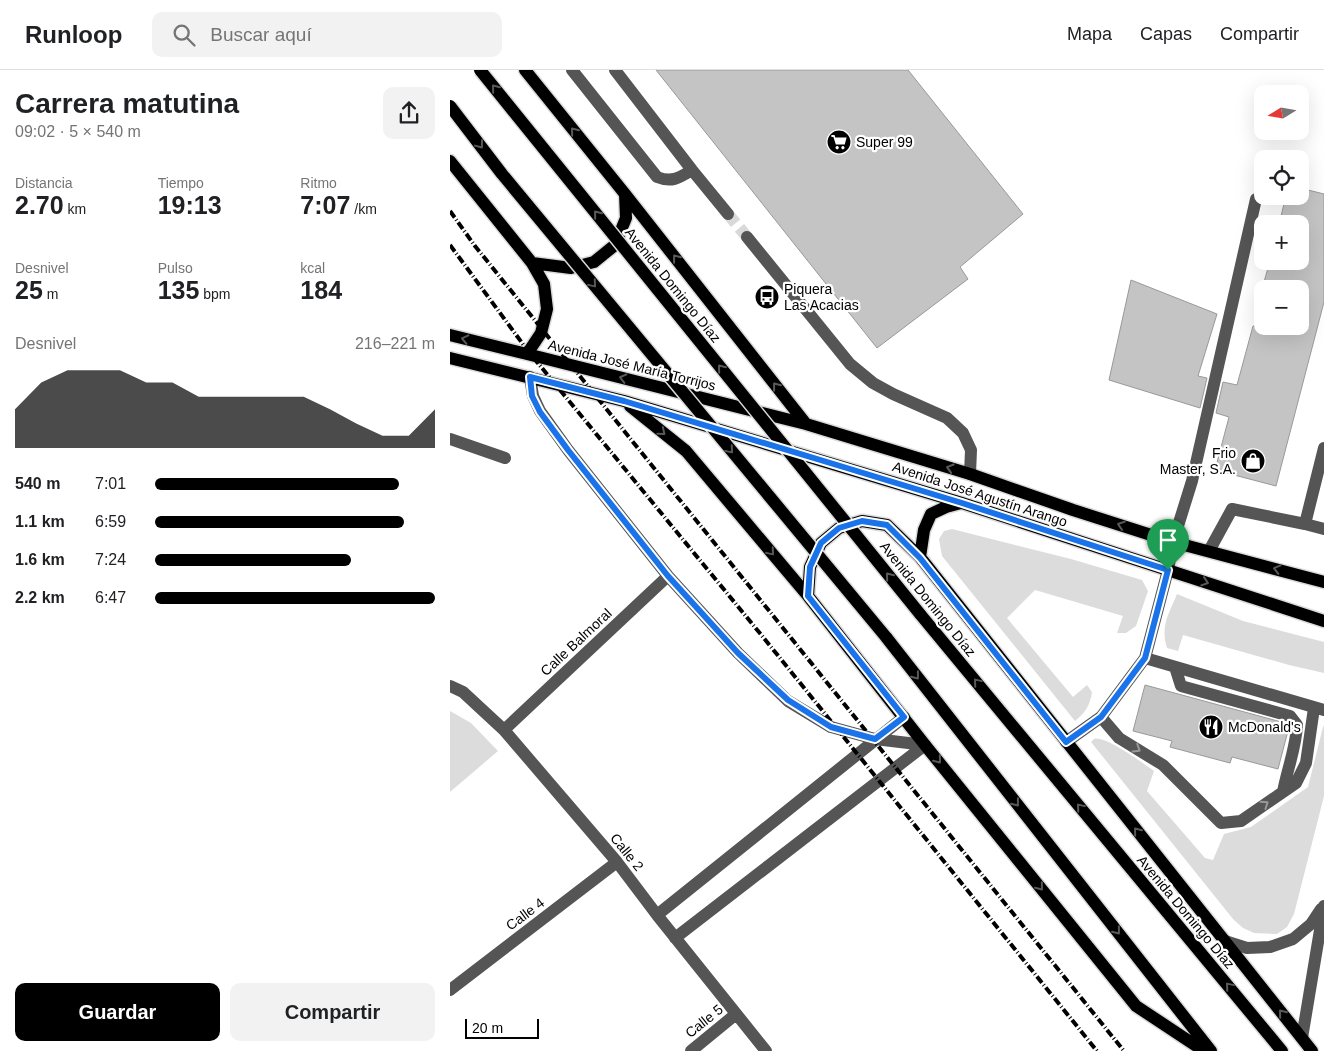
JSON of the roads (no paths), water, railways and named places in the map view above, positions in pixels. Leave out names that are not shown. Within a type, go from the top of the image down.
[{"type":"main road","name":"Avenida Domingo Díaz","points":[[480,70],[920,614],[1282,1051]]},
{"type":"main road","points":[[525,70],[806,424]]},
{"type":"main road","points":[[450,106],[514,189],[886,638],[1211,1051]]},
{"type":"main road","points":[[450,161],[532,263],[544,284],[547,309],[541,333],[527,354]]},
{"type":"main road","points":[[532,263],[571,268],[594,262],[615,245],[626,218],[625,194]]},
{"type":"main road","name":"Avenida José María Torrijos","points":[[450,335],[806,424]]},
{"type":"main road","points":[[450,358],[624,401],[686,451],[808,596],[1136,1006],[1204,1051]]},
{"type":"main road","name":"Avenida José Agustín Arango","points":[[624,401],[962,503],[1324,621]]},
{"type":"main road","name":"Avenida José Agustín Arango","points":[[806,424],[970,474],[1073,510],[1174,542],[1324,582]]},
{"type":"main road","points":[[920,558],[924,530],[931,514],[946,507],[962,503]]},
{"type":"main road","points":[[808,596],[810,567],[821,543],[839,528],[862,521],[887,525],[920,558],[1312,1051]]},
{"type":"street","points":[[572,70],[657,177],[666,180],[678,178],[692,170]]},
{"type":"street","points":[[616,70],[728,214]]},
{"type":"street","points":[[1066,742],[1101,717],[1145,658],[1174,542],[1192,481],[1255,205]]},
{"type":"street","points":[[747,237],[850,364],[873,383],[947,418],[963,433],[971,450],[970,474]]},
{"type":"street","points":[[530,377],[532,396],[540,412],[668,576],[738,653],[788,700],[831,727],[875,739],[926,745]]},
{"type":"street","points":[[450,439],[505,458]]},
{"type":"street","points":[[1305,524],[1324,448]]},
{"type":"street","points":[[1209,552],[1232,509],[1324,529]]},
{"type":"street","name":"Calle Balmoral","points":[[504,730],[668,576]]},
{"type":"street","points":[[1101,717],[1119,738],[1163,765],[1221,823],[1241,821],[1296,782],[1306,763],[1319,709],[1145,658]]},
{"type":"street","points":[[1175,666],[1181,686],[1290,716],[1298,725],[1297,737],[1286,774],[1283,792]]},
{"type":"street","name":"Calle 2","points":[[450,686],[463,692],[504,730],[617,862],[675,938],[766,1051]]},
{"type":"street","points":[[657,915],[904,717]]},
{"type":"street","points":[[675,938],[926,745]]},
{"type":"street","name":"Calle 4","points":[[450,990],[617,862]]},
{"type":"street","points":[[1225,941],[1247,948],[1270,947],[1293,939],[1311,924],[1324,906]]},
{"type":"street","points":[[1302,1038],[1324,906]]},
{"type":"street","name":"Calle 5","points":[[691,1051],[736,1014]]},
{"type":"tunnel","points":[[728,214],[747,237]]},
{"type":"railway","points":[[450,211],[475,246],[1124,1051]]},
{"type":"railway","points":[[450,245],[528,351],[763,637],[1097,1051]]},
{"type":"place","name":"Super 99","points":[[839,142]]},
{"type":"place","name":"Piquera Las Acacias","points":[[767,297]]},
{"type":"place","name":"Frio Master, S.A.","points":[[1253,461]]},
{"type":"place","name":"McDonald's","points":[[1211,727]]}]
